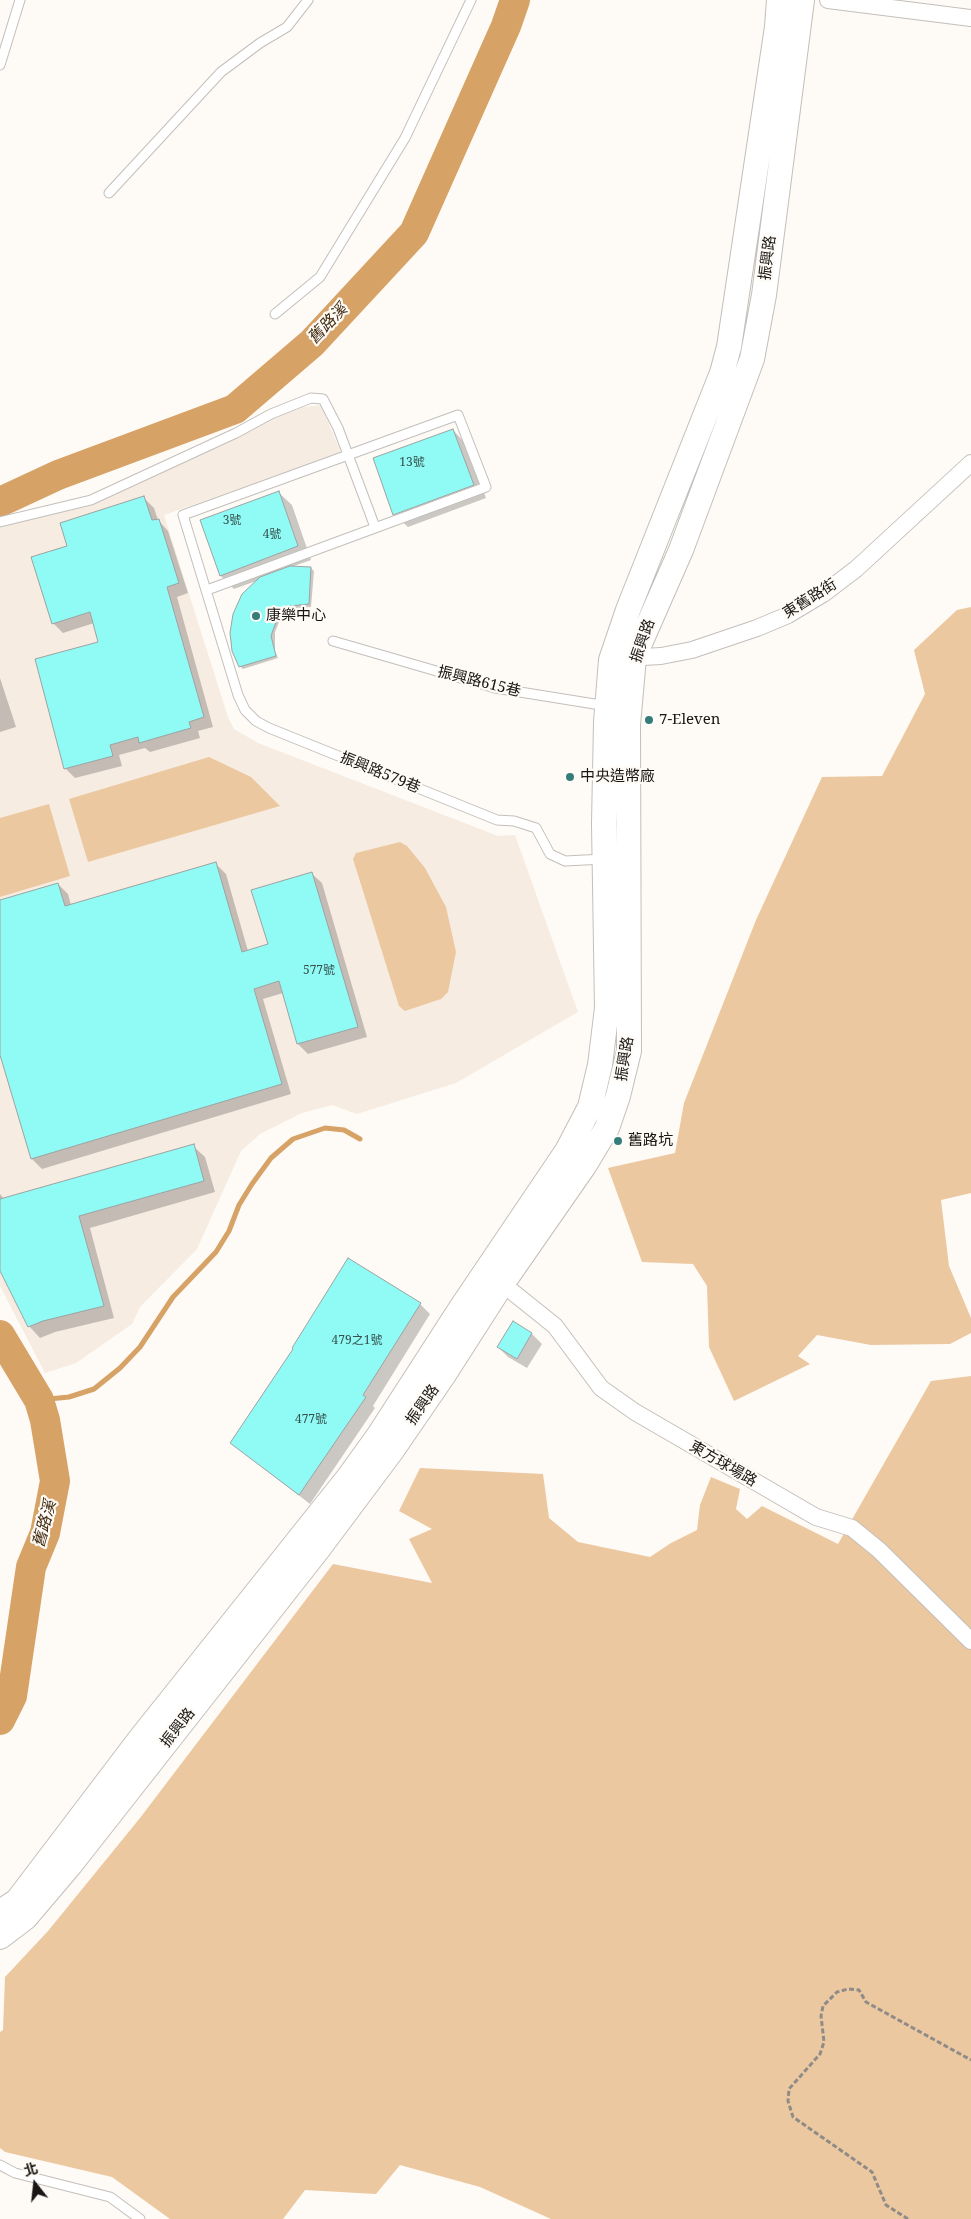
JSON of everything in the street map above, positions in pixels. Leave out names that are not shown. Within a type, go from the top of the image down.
[{"type":"street","name":"振興路","points":[[0,1937],[25,1918],[70,1866],[319,1548],[393,1449],[494,1278],[590,1107],[600,1065],[607,1008],[617,859],[618,706],[611,660],[628,610],[722,373],[729,346],[774,46],[779,0]]},
{"type":"street","name":"振興路","points":[[618,706],[634,657],[681,550],[752,359],[764,295],[802,0]]},
{"type":"street","points":[[828,0],[971,18]]},
{"type":"street","name":"東舊路街","points":[[611,660],[661,656],[692,650],[757,628],[788,615],[823,594],[856,569],[971,463]]},
{"type":"street","name":"振興路","points":[[0,1912],[17,1901],[147,1731],[348,1478],[494,1278]]},
{"type":"street","name":"東方球場路","points":[[494,1278],[555,1326],[600,1388],[635,1412],[816,1518],[852,1528],[880,1550],[971,1641]]},
{"type":"lane","points":[[0,65],[20,0]]},
{"type":"lane","points":[[109,193],[221,72],[260,43],[287,27],[308,0]]},
{"type":"lane","points":[[275,314],[320,277],[405,138],[471,0]]},
{"type":"lane","points":[[0,522],[91,500],[236,433],[271,414],[312,398],[322,399],[338,428],[375,527]]},
{"type":"lane","name":"振興路579巷","points":[[207,590],[486,487],[458,415],[183,515],[238,695],[245,710],[256,721],[498,820],[514,821],[536,828],[550,854],[566,861],[617,859]]},
{"type":"lane","name":"振興路615巷","points":[[333,641],[495,688],[618,706]]},
{"type":"lane","points":[[0,2165],[15,2172],[77,2190],[110,2196],[140,2219]]},
{"type":"path","points":[[908,2219],[886,2205],[872,2172],[793,2117],[788,2101],[789,2089],[796,2078],[820,2054],[824,2042],[821,2016],[823,2006],[837,1992],[848,1989],[858,1990],[866,2002],[971,2060]]},
{"type":"shaded area","points":[[321,405],[341,453],[164,515],[228,717],[234,729],[258,743],[498,836],[515,835],[578,1012],[456,1083],[357,1114],[332,1105],[302,1113],[260,1134],[241,1151],[197,1249],[140,1307],[132,1324],[76,1363],[45,1373],[0,1286],[0,523],[64,508],[264,422],[304,407]]},
{"type":"shaded area","points":[[971,607],[971,1193],[941,1200],[949,1266],[971,1318],[971,1333],[950,1344],[871,1345],[817,1335],[798,1356],[810,1364],[734,1401],[709,1347],[707,1286],[693,1264],[642,1262],[608,1168],[675,1153],[684,1103],[756,920],[822,777],[882,776],[925,694],[914,650],[957,610]]},
{"type":"shaded area","points":[[209,757],[251,777],[280,806],[88,862],[69,799]]},
{"type":"shaded area","points":[[49,804],[70,876],[0,897],[0,818]]},
{"type":"shaded area","points":[[400,842],[407,846],[425,868],[446,907],[456,952],[448,992],[441,999],[405,1011],[399,1006],[353,859],[356,853]]},
{"type":"shaded area","points":[[971,1376],[971,2219],[551,2219],[480,2187],[400,2165],[376,2194],[305,2190],[283,2219],[170,2219],[112,2177],[5,2152],[0,2148],[0,2032],[3,2030],[5,1977],[48,1931],[140,1818],[333,1564],[432,1583],[409,1539],[432,1529],[399,1511],[420,1468],[543,1474],[549,1518],[578,1542],[650,1557],[671,1543],[697,1530],[700,1505],[711,1477],[740,1489],[736,1509],[747,1519],[762,1506],[838,1544],[931,1381]]},
{"type":"building","points":[[453,429],[474,485],[393,515],[373,458]]},
{"type":"building","points":[[279,491],[298,546],[220,576],[200,520]]},
{"type":"building","points":[[144,496],[152,520],[159,519],[179,583],[167,587],[204,717],[189,722],[191,728],[139,743],[138,737],[110,745],[113,756],[64,769],[35,659],[98,642],[90,612],[52,624],[31,557],[67,546],[60,523]]},
{"type":"building","name":"康樂中心","points":[[290,566],[311,567],[309,604],[290,606],[277,619],[271,636],[276,656],[239,667],[232,651],[230,633],[233,614],[242,594],[260,577]]},
{"type":"building","points":[[216,862],[242,952],[268,944],[251,890],[312,872],[358,1027],[297,1044],[279,981],[254,989],[282,1084],[31,1159],[0,1055],[0,900],[58,883],[65,906]]},
{"type":"building","points":[[194,1144],[204,1181],[79,1216],[104,1306],[43,1321],[28,1327],[0,1271],[0,1199]]},
{"type":"building","points":[[348,1258],[421,1303],[363,1395],[366,1397],[299,1495],[230,1443],[293,1349]]},
{"type":"building","points":[[513,1321],[532,1333],[517,1359],[497,1347]]},
{"type":"waterway","name":"舊路溪","points":[[0,502],[58,475],[235,409],[312,343],[414,233],[506,26],[515,0]]},
{"type":"waterway","points":[[39,1400],[69,1397],[94,1389],[120,1368],[140,1347],[173,1297],[216,1252],[229,1231],[239,1205],[252,1184],[271,1158],[293,1139],[325,1128],[344,1130],[360,1139]]},
{"type":"waterway","name":"舊路溪","points":[[0,1335],[39,1400],[45,1420],[55,1481],[45,1533],[31,1567],[12,1696],[0,1720]]},
{"type":"place","name":"康樂中心","points":[[256,616]]},
{"type":"place","name":"7-Eleven","points":[[649,720]]},
{"type":"place","name":"中央造幣廠","points":[[570,777]]},
{"type":"place","name":"舊路坑","points":[[618,1141]]}]
